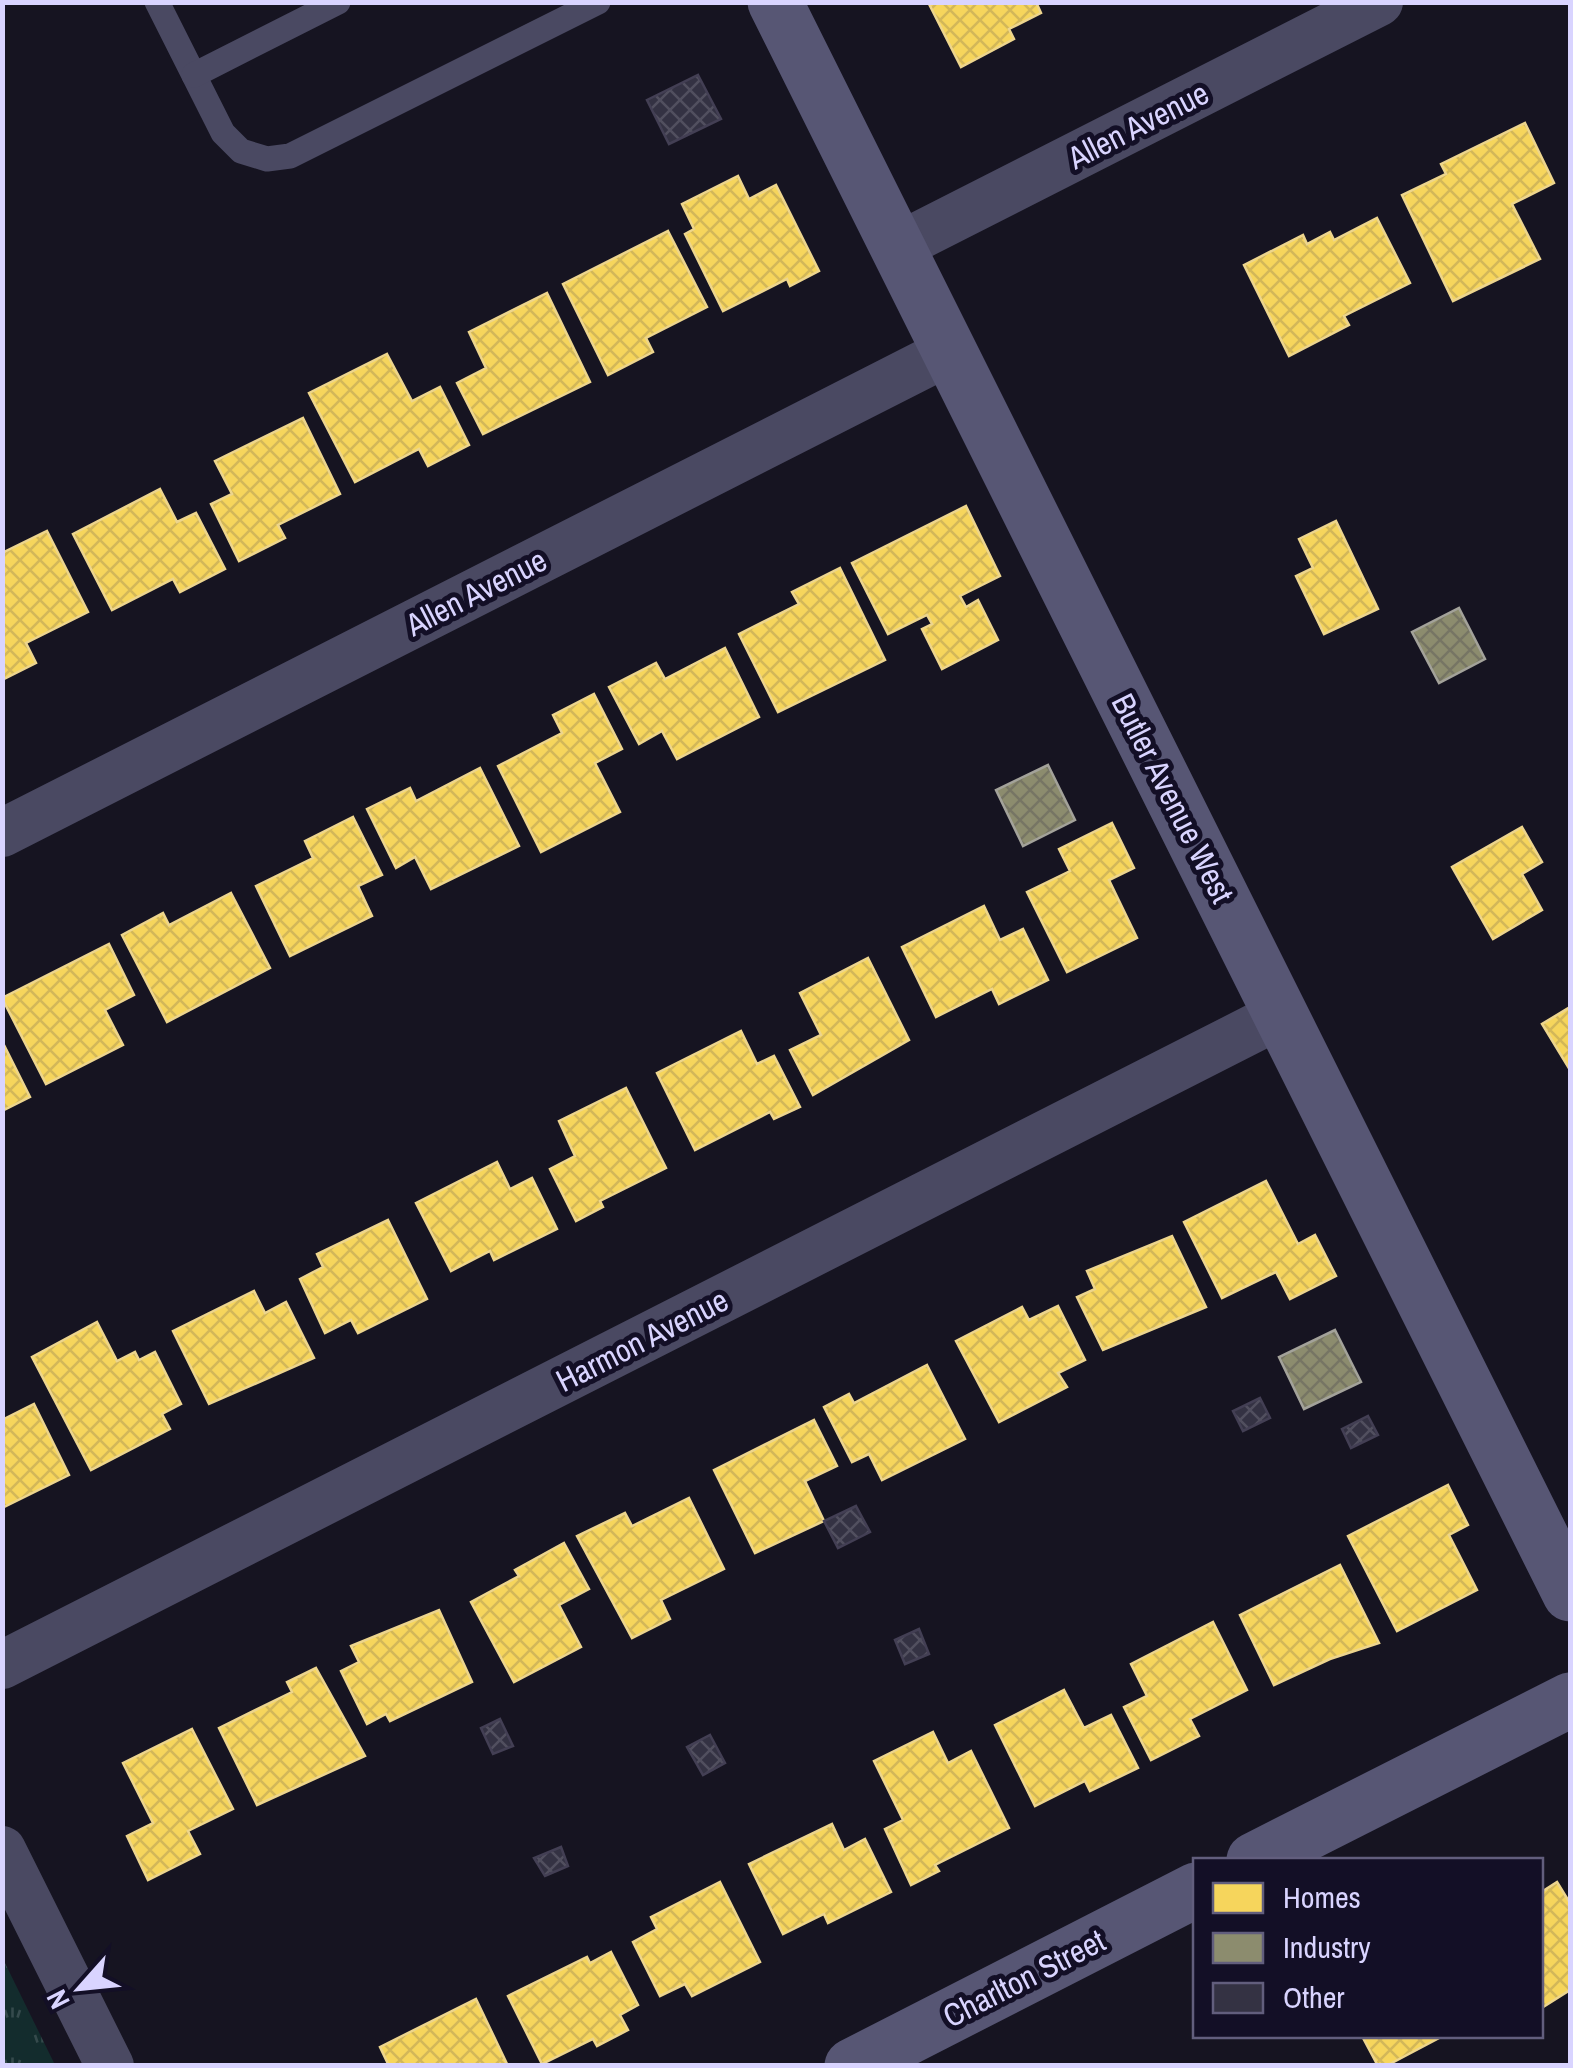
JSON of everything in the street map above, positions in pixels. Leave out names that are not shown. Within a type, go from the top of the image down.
[{"type":"street","name":"Butler Avenue West","points":[[775,2],[1570,1594]]},
{"type":"street","name":"Allen Avenue","points":[[897,247],[1380,2]]},
{"type":"street","name":"Allen Avenue","points":[[2,832],[950,351]]},
{"type":"street","name":"Harmon Avenue","points":[[2,1665],[1282,1014]]},
{"type":"street","points":[[1258,1858],[1570,1700]]},
{"type":"street","points":[[2,1850],[110,2066]]},
{"type":"street","name":"Charlton Street","points":[[852,2066],[1193,1892]]},
{"type":"lane","points":[[158,2],[223,134],[241,150],[267,159],[290,156],[598,2]]},
{"type":"lane","points":[[194,75],[338,2]]},
{"type":"green space","points":[[3,1959],[55,2065],[3,2065]]},
{"type":"building: Homes","points":[[928,2],[1036,2],[1041,13],[1009,29],[1014,39],[961,67]]},
{"type":"building: Homes","points":[[1525,123],[1554,183],[1512,204],[1540,259],[1453,301],[1402,195],[1446,174],[1441,164]]},
{"type":"building: Homes","points":[[738,176],[749,199],[776,185],[819,271],[790,286],[787,279],[723,311],[685,234],[694,229],[682,204]]},
{"type":"building: Homes","points":[[1377,218],[1410,283],[1344,316],[1349,325],[1289,356],[1244,265],[1303,235],[1307,244],[1330,232],[1334,240]]},
{"type":"building: Homes","points":[[668,231],[707,307],[646,338],[653,352],[608,375],[563,284]]},
{"type":"building: Homes","points":[[547,293],[590,382],[483,434],[457,383],[486,368],[469,332]]},
{"type":"building: Homes","points":[[387,354],[412,401],[440,387],[469,445],[428,466],[419,449],[355,482],[309,393]]},
{"type":"building: Homes","points":[[303,418],[340,494],[278,525],[285,538],[239,561],[211,504],[232,494],[215,461]]},
{"type":"building: Homes","points":[[160,489],[177,522],[196,513],[225,569],[180,592],[173,579],[112,610],[73,534]]},
{"type":"building: Homes","points":[[966,506],[1000,576],[960,596],[966,607],[978,600],[998,640],[942,669],[922,629],[932,624],[927,615],[888,634],[852,563]]},
{"type":"building: Homes","points":[[1336,521],[1378,609],[1324,634],[1296,576],[1313,568],[1299,539]]},
{"type":"building: Homes","points":[[47,531],[88,612],[26,643],[36,663],[2,680],[2,553]]},
{"type":"building: Homes","points":[[840,568],[885,660],[778,712],[739,634],[799,604],[792,592]]},
{"type":"building: Homes","points":[[725,648],[759,717],[677,759],[662,731],[639,744],[609,687],[656,663],[665,679]]},
{"type":"building: Homes","points":[[594,694],[622,749],[595,763],[620,812],[541,852],[498,766],[562,733],[553,715]]},
{"type":"building: Homes","points":[[480,768],[519,846],[431,889],[415,857],[396,868],[367,809],[410,788],[416,801]]},
{"type":"building: Homes","points":[[353,817],[382,875],[358,886],[372,916],[290,956],[256,886],[313,858],[305,841]]},
{"type":"building: Homes","points":[[1112,823],[1134,868],[1109,880],[1137,938],[1067,972],[1027,892],[1070,871],[1059,849]]},
{"type":"building: Homes","points":[[1522,827],[1542,862],[1522,874],[1542,910],[1493,939],[1452,867]]},
{"type":"building: Homes","points":[[231,893],[270,968],[167,1022],[122,935],[163,913],[169,925]]},
{"type":"building: Homes","points":[[984,906],[1000,940],[1023,929],[1048,980],[999,1004],[992,989],[936,1017],[902,947]]},
{"type":"building: Homes","points":[[109,944],[134,995],[105,1010],[123,1045],[46,1084],[2,998]]},
{"type":"building: Homes","points":[[868,958],[909,1040],[813,1095],[790,1050],[821,1035],[800,993]]},
{"type":"building: Homes","points":[[1570,1007],[1570,1070],[1542,1024]]},
{"type":"building: Homes","points":[[741,1031],[757,1064],[774,1056],[800,1107],[774,1119],[770,1112],[695,1150],[657,1073]]},
{"type":"building: Homes","points":[[2,1041],[30,1097],[2,1111]]},
{"type":"building: Homes","points":[[626,1088],[666,1168],[600,1201],[603,1207],[576,1221],[550,1169],[575,1156],[559,1121]]},
{"type":"building: Homes","points":[[497,1162],[510,1189],[532,1178],[557,1229],[494,1260],[490,1251],[451,1271],[416,1203]]},
{"type":"building: Homes","points":[[1266,1181],[1298,1244],[1315,1235],[1336,1276],[1290,1299],[1276,1272],[1222,1298],[1184,1222]]},
{"type":"building: Homes","points":[[388,1220],[427,1299],[358,1333],[351,1320],[325,1333],[300,1279],[323,1267],[317,1254]]},
{"type":"building: Homes","points":[[1172,1236],[1206,1307],[1103,1350],[1077,1297],[1095,1289],[1087,1271]]},
{"type":"building: Homes","points":[[254,1291],[265,1313],[286,1302],[314,1358],[209,1404],[173,1331]]},
{"type":"building: Homes","points":[[1058,1306],[1085,1360],[1058,1373],[1067,1387],[999,1422],[956,1341],[1022,1307],[1029,1320]]},
{"type":"building: Homes","points":[[97,1322],[117,1361],[135,1352],[139,1360],[155,1352],[181,1404],[162,1414],[170,1429],[91,1470],[32,1357]]},
{"type":"building: Homes","points":[[927,1365],[965,1439],[882,1480],[869,1454],[852,1462],[824,1407],[849,1394],[854,1403]]},
{"type":"building: Homes","points":[[34,1404],[69,1475],[2,1508],[2,1420]]},
{"type":"building: Homes","points":[[814,1420],[837,1466],[805,1481],[824,1521],[755,1553],[714,1470]]},
{"type":"building: Homes","points":[[1448,1485],[1468,1525],[1449,1535],[1477,1590],[1397,1631],[1348,1536]]},
{"type":"building: Homes","points":[[689,1498],[724,1569],[661,1600],[670,1619],[632,1638],[577,1536],[625,1513],[632,1526]]},
{"type":"building: Homes","points":[[564,1543],[589,1589],[559,1605],[581,1647],[514,1682],[471,1602],[519,1576],[515,1570]]},
{"type":"building: Homes","points":[[1340,1565],[1379,1643],[1330,1659],[1274,1685],[1240,1615]]},
{"type":"building: Homes","points":[[439,1610],[472,1682],[390,1721],[386,1714],[367,1724],[341,1671],[359,1662],[351,1646]]},
{"type":"building: Homes","points":[[1213,1622],[1247,1690],[1190,1719],[1199,1736],[1151,1760],[1124,1707],[1147,1696],[1131,1664]]},
{"type":"building: Homes","points":[[316,1668],[365,1756],[257,1805],[219,1728],[292,1692],[287,1682]]},
{"type":"building: Homes","points":[[1064,1690],[1084,1728],[1111,1715],[1138,1768],[1090,1791],[1085,1781],[1035,1806],[995,1725]]},
{"type":"building: Homes","points":[[192,1729],[233,1809],[188,1831],[200,1854],[148,1880],[127,1836],[153,1823],[123,1763]]},
{"type":"building: Homes","points":[[933,1732],[948,1763],[971,1751],[1009,1828],[935,1865],[939,1871],[911,1885],[885,1829],[903,1820],[874,1761]]},
{"type":"building: Homes","points":[[832,1824],[844,1850],[865,1839],[891,1892],[828,1923],[824,1914],[783,1934],[749,1864]]},
{"type":"building: Homes","points":[[720,1882],[760,1962],[692,1996],[685,1984],[660,1996],[633,1942],[657,1929],[651,1917]]},
{"type":"building: Homes","points":[[1557,1882],[1570,1903],[1570,1990],[1543,2007],[1543,1891]]},
{"type":"building: Homes","points":[[611,1952],[638,2005],[620,2015],[628,2030],[597,2046],[593,2039],[542,2064],[508,1996],[587,1957],[590,1963]]},
{"type":"building: Homes","points":[[476,1999],[508,2066],[389,2066],[380,2047]]},
{"type":"building: Homes","points":[[1363,2038],[1439,2038],[1386,2066],[1378,2066]]},
{"type":"building: Industry","points":[[1459,608],[1485,659],[1439,683],[1412,632]]},
{"type":"building: Industry","points":[[1048,765],[1075,820],[1023,846],[996,790]]},
{"type":"building: Industry","points":[[1335,1330],[1361,1382],[1304,1409],[1279,1357]]},
{"type":"building: Other","points":[[698,75],[721,119],[669,144],[647,100]]},
{"type":"building: Other","points":[[1260,1398],[1270,1418],[1243,1431],[1233,1411]]},
{"type":"building: Other","points":[[1368,1416],[1378,1435],[1351,1448],[1342,1429]]},
{"type":"building: Other","points":[[856,1506],[870,1532],[838,1548],[824,1521]]},
{"type":"building: Other","points":[[919,1629],[929,1654],[905,1664],[895,1640]]},
{"type":"building: Other","points":[[500,1719],[513,1746],[493,1754],[481,1728]]},
{"type":"building: Other","points":[[710,1735],[725,1763],[703,1775],[687,1747]]},
{"type":"building: Other","points":[[561,1847],[568,1866],[545,1876],[534,1858]]}]
